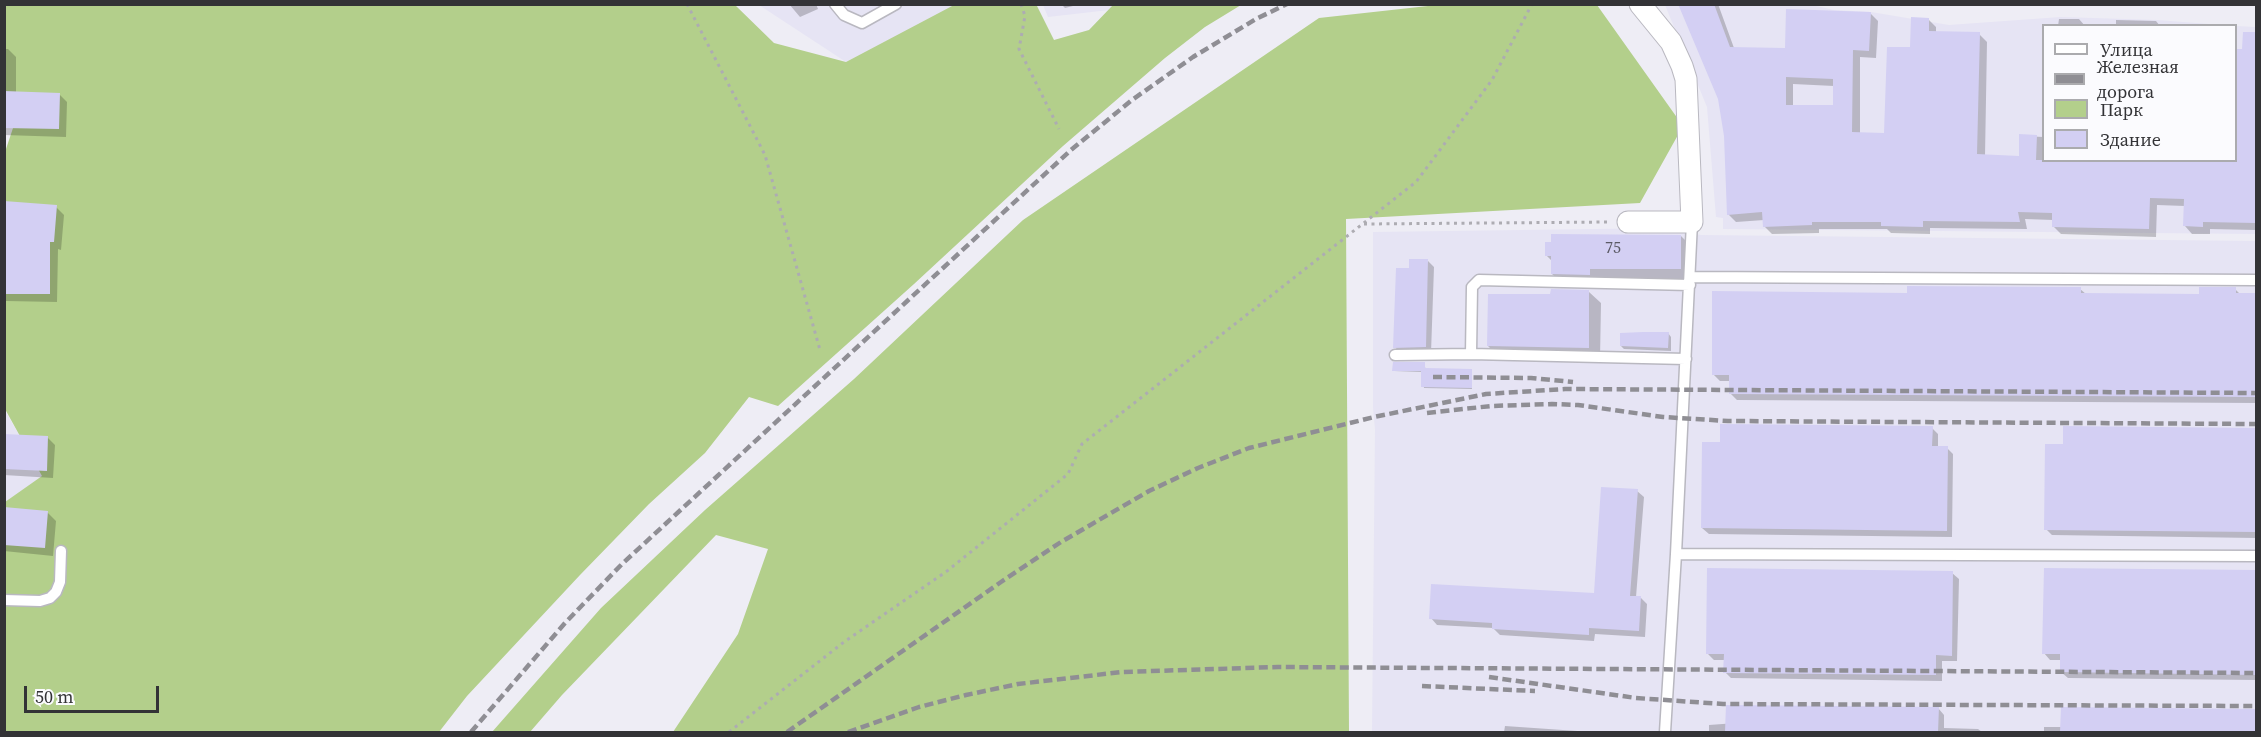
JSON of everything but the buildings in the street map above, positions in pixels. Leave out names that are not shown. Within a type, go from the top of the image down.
[{"type":"street","points":[[1628,222],[1692,222],[1686,79],[1671,42],[1640,4]]},
{"type":"lane","points":[[835,4],[844,15],[862,23],[896,4]]},
{"type":"lane","points":[[1665,732],[1692,222]]},
{"type":"lane","points":[[1471,354],[1472,287],[1479,280],[2256,280]]},
{"type":"lane","points":[[1395,355],[1471,354],[1686,359]]},
{"type":"lane","points":[[4,600],[40,601],[50,598],[56,592],[60,582],[61,551]]},
{"type":"lane","points":[[1676,554],[2256,555]]},
{"type":"path","points":[[687,4],[765,155],[820,350]]},
{"type":"path","points":[[1021,4],[1025,16],[1019,48],[1059,129]]},
{"type":"path","points":[[729,732],[844,642],[956,564],[1068,474],[1083,444],[1416,182],[1492,80],[1532,4]]},
{"type":"path","points":[[1363,224],[1628,222]]},
{"type":"shaded area","points":[[759,5],[957,5],[846,62]]},
{"type":"shaded area","points":[[1043,5],[1121,5],[1118,9],[1048,17]]},
{"type":"shaded area","points":[[1665,5],[1812,5],[1949,25],[2061,17],[2209,24],[2042,24],[2042,162],[2237,162],[2237,26],[2256,27],[2256,234],[1723,229],[1723,218],[1716,217],[1707,107]]},
{"type":"shaded area","points":[[1670,228],[1682,233],[1701,235],[2256,241],[2256,732],[1372,732],[1375,429],[1373,232]]},
{"type":"shaded area","points":[[4,409],[43,476],[5,502],[4,502]]},
{"type":"green space","points":[[1033,4],[1037,6],[1054,40],[1089,30],[1113,5],[1241,5],[1205,27],[1165,58],[1063,146],[778,406],[749,397],[705,453],[649,504],[580,575],[467,696],[439,732],[5,732],[5,502],[42,476],[5,409],[4,155],[15,122],[5,95],[5,5],[735,5],[774,43],[846,62],[954,5]]},
{"type":"green space","points":[[1446,4],[1597,5],[1683,126],[1640,203],[1346,219],[1349,732],[673,732],[738,634],[768,549],[716,535],[562,695],[530,732],[492,732],[601,608],[705,510],[854,379],[1023,220],[1319,18]]},
{"type":"railway","points":[[471,732],[565,623],[622,564],[1071,150],[1132,100],[1193,57],[1256,19],[1287,4]]},
{"type":"railway","points":[[1433,377],[1531,378],[1573,382]]},
{"type":"railway","points":[[787,732],[1061,542],[1149,491],[1249,448],[1374,417],[1486,394],[1565,389],[2256,393]]},
{"type":"railway","points":[[1427,413],[1491,406],[1552,404],[1578,405],[1663,417],[1728,421],[2256,424]]},
{"type":"railway","points":[[848,732],[919,707],[966,695],[1018,684],[1122,672],[1278,667],[2256,673]]},
{"type":"railway","points":[[1489,677],[1636,698],[1723,704],[2256,706]]},
{"type":"railway","points":[[1422,686],[1535,691]]}]
